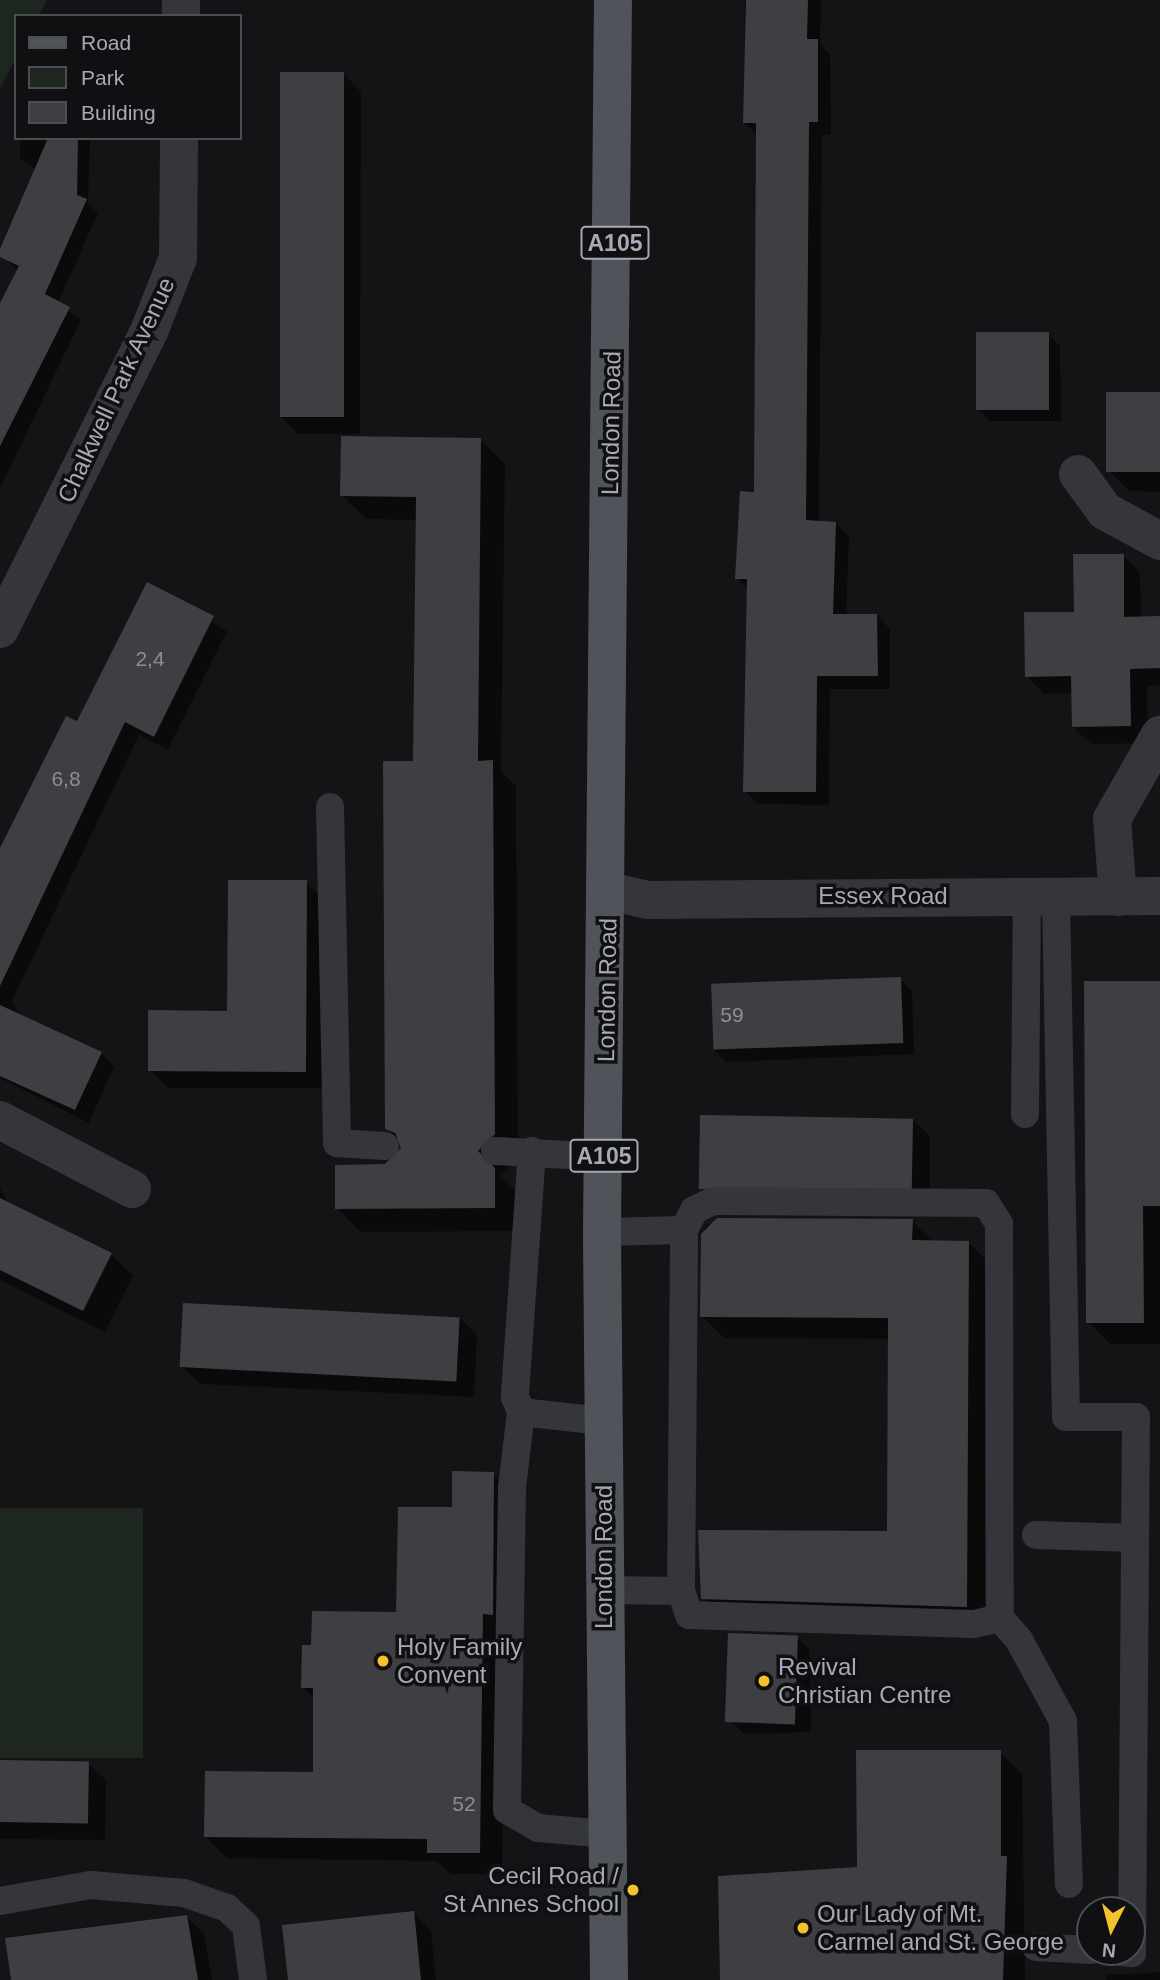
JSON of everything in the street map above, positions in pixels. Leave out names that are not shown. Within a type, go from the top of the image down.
[{"type":"main road","name":"London Road","points":[[609,1980],[602,1232],[608,891],[613,0]]},
{"type":"street","name":"Chalkwell Park Avenue","points":[[0,629],[150,328],[178,258],[179,140]]},
{"type":"street","points":[[1078,474],[1105,511],[1160,541]]},
{"type":"street","points":[[1118,897],[1112,819],[1160,735]]},
{"type":"street","name":"Essex Road","points":[[608,891],[648,900],[1160,896]]},
{"type":"street","points":[[0,1120],[132,1189]]},
{"type":"lane","points":[[330,807],[337,1143],[385,1146]]},
{"type":"lane","points":[[1025,1114],[1042,897]]},
{"type":"lane","points":[[1042,897],[1066,1418],[1136,1417],[1132,1896]]},
{"type":"lane","points":[[495,1151],[604,1157]]},
{"type":"lane","points":[[532,1151],[516,1397],[521,1412],[512,1488],[507,1810],[538,1828],[606,1834]]},
{"type":"lane","points":[[1000,1618],[973,1624],[689,1615],[681,1591],[684,1230],[694,1210],[713,1201],[986,1203],[999,1224],[1000,1618],[1019,1640],[1063,1721],[1069,1884]]},
{"type":"lane","points":[[602,1232],[684,1230]]},
{"type":"lane","points":[[521,1412],[603,1421]]},
{"type":"lane","points":[[1036,1535],[1135,1538]]},
{"type":"lane","points":[[604,1590],[681,1591]]},
{"type":"lane","points":[[0,1901],[91,1885],[184,1893],[227,1908],[246,1926],[253,1980]]},
{"type":"lane","points":[[1036,1947],[1076,1949]]},
{"type":"green space","points":[[0,0],[47,0],[39,14],[14,14],[14,62],[0,88]]},
{"type":"green space","points":[[0,1508],[143,1508],[143,1758],[0,1758]]},
{"type":"building","points":[[746,0],[808,0],[807,39],[818,39],[818,122],[809,122],[806,520],[836,522],[833,614],[877,614],[878,676],[817,676],[816,792],[743,792],[747,579],[735,579],[740,491],[754,492],[756,123],[743,123]]},
{"type":"building","points":[[280,72],[344,72],[344,417],[280,417]]},
{"type":"building","points":[[47,140],[78,140],[77,195],[87,199],[45,294],[70,307],[0,446],[0,303],[19,266],[0,257],[0,249]]},
{"type":"building","points":[[976,332],[1049,332],[1049,410],[976,410]]},
{"type":"building","points":[[1106,392],[1160,392],[1160,472],[1106,472]]},
{"type":"building","points":[[341,436],[481,438],[478,761],[493,760],[495,1134],[478,1151],[495,1168],[495,1208],[335,1209],[335,1165],[385,1164],[401,1148],[395,1133],[385,1129],[383,761],[413,761],[416,497],[340,496]]},
{"type":"building","points":[[1073,554],[1124,554],[1124,617],[1160,616],[1160,668],[1130,669],[1131,726],[1072,727],[1071,676],[1025,677],[1024,612],[1074,612]]},
{"type":"building","points":[[147,582],[214,616],[154,737],[125,722],[0,986],[0,848],[66,716],[77,721]]},
{"type":"building","points":[[228,880],[307,880],[306,1072],[148,1071],[148,1010],[227,1011]]},
{"type":"building","points":[[901,977],[903,1043],[713,1050],[711,984]]},
{"type":"building","points":[[1084,981],[1160,981],[1160,1206],[1143,1206],[1144,1323],[1086,1323]]},
{"type":"building","points":[[0,1005],[102,1052],[75,1110],[0,1076]]},
{"type":"building","points":[[700,1115],[913,1119],[912,1193],[699,1189]]},
{"type":"building","points":[[0,1198],[112,1253],[83,1311],[0,1270]]},
{"type":"building","points":[[717,1218],[913,1219],[912,1240],[969,1241],[967,1607],[701,1599],[698,1530],[887,1531],[888,1318],[700,1317],[701,1234]]},
{"type":"building","points":[[183,1303],[460,1317],[456,1381],[180,1367]]},
{"type":"building","name":"Holy Family Convent","points":[[452,1471],[494,1472],[493,1615],[483,1614],[480,1853],[427,1853],[427,1839],[204,1837],[205,1771],[313,1772],[313,1688],[301,1688],[302,1645],[311,1645],[312,1611],[396,1612],[398,1507],[452,1507]]},
{"type":"building","name":"Revival Christian Centre","points":[[728,1633],[798,1635],[795,1724],[725,1722]]},
{"type":"building","points":[[856,1750],[1001,1750],[1001,1856],[1007,1856],[1003,1980],[720,1980],[718,1876],[857,1867]]},
{"type":"building","points":[[0,1760],[89,1762],[88,1824],[0,1822]]},
{"type":"building","points":[[414,1911],[421,1980],[288,1980],[282,1925]]},
{"type":"building","points":[[187,1915],[198,1980],[11,1980],[5,1938]]},
{"type":"place","name":"Holy Family Convent","points":[[383,1661]]},
{"type":"place","name":"Revival Christian Centre","points":[[764,1681]]},
{"type":"place","name":"Cecil Road / St Annes School","points":[[633,1890]]},
{"type":"place","name":"Our Lady of Mt. Carmel and St. George","points":[[803,1928]]}]
